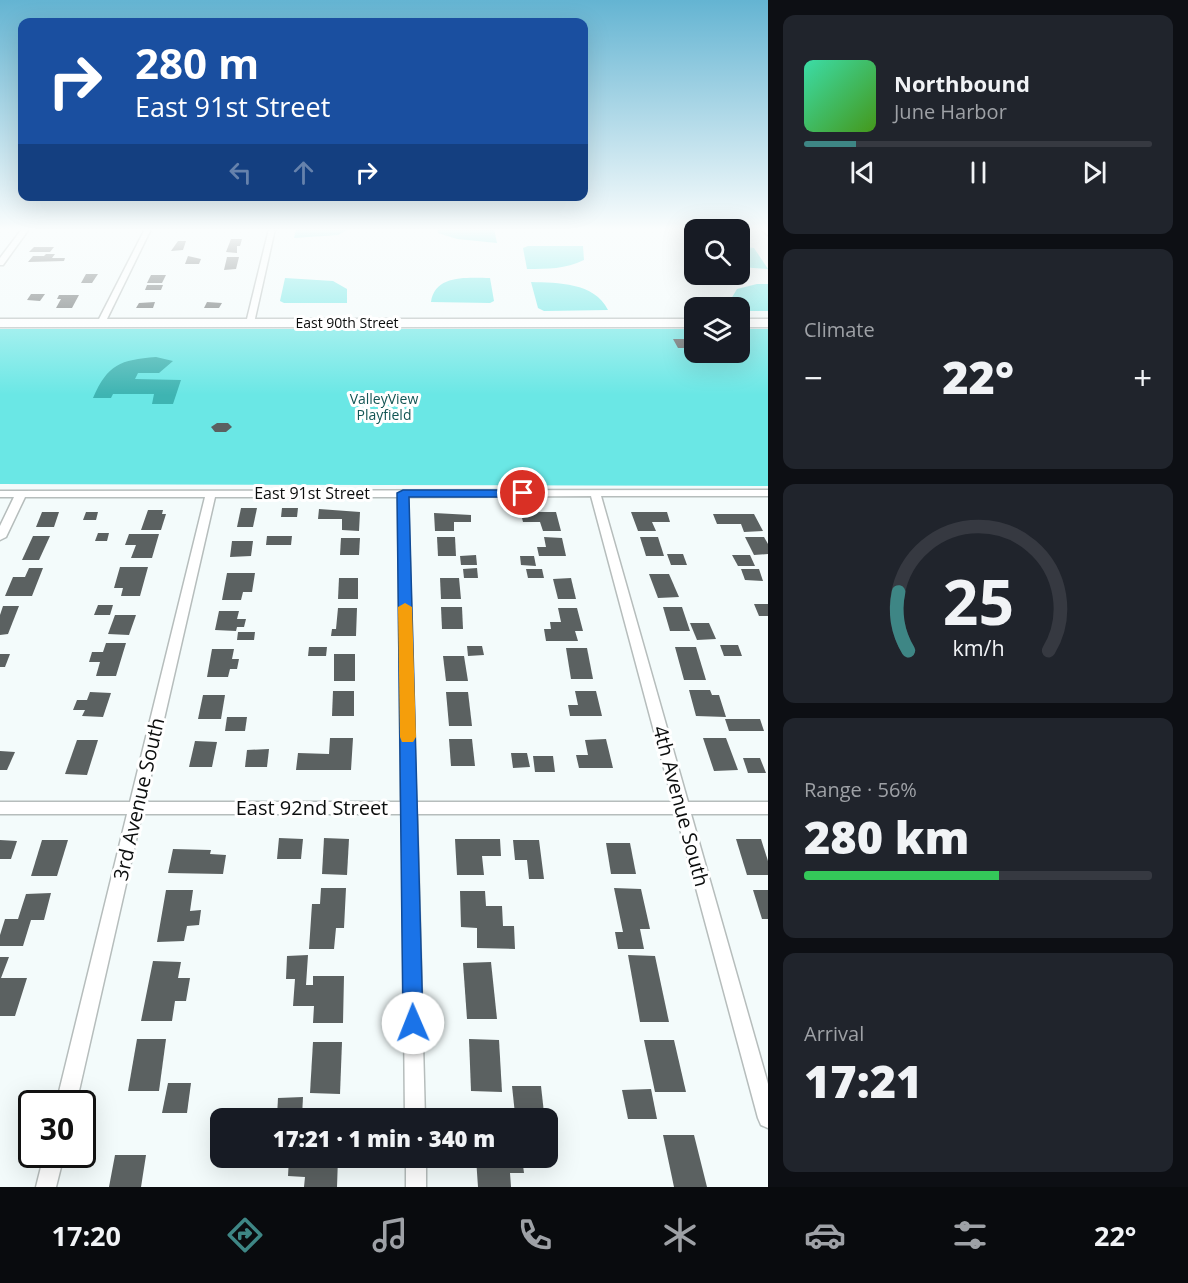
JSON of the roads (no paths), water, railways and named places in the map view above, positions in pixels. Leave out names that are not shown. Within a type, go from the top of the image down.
[{"type":"street","points":[[101,323],[120,284]]},
{"type":"street","points":[[250,323],[259,284]]},
{"type":"street","name":"East 90th Street","points":[[0,323],[684,323]]},
{"type":"street","points":[[750,323],[768,323]]},
{"type":"street","name":"3rd Avenue South","points":[[69,1090],[211,493]]},
{"type":"street","points":[[403,493],[415,1108]]},
{"type":"street","name":"4th Avenue South","points":[[595,493],[768,1118]]},
{"type":"street","name":"East 91st Street","points":[[0,494],[768,493]]},
{"type":"street","points":[[0,537],[21,494]]},
{"type":"street","name":"East 92nd Street","points":[[0,807],[768,807]]},
{"type":"street","points":[[46,1187],[51,1168]]},
{"type":"street","points":[[416,1168],[416,1187]]},
{"type":"park label","name":"ValleyView Playfield","points":[[384,408]]}]
